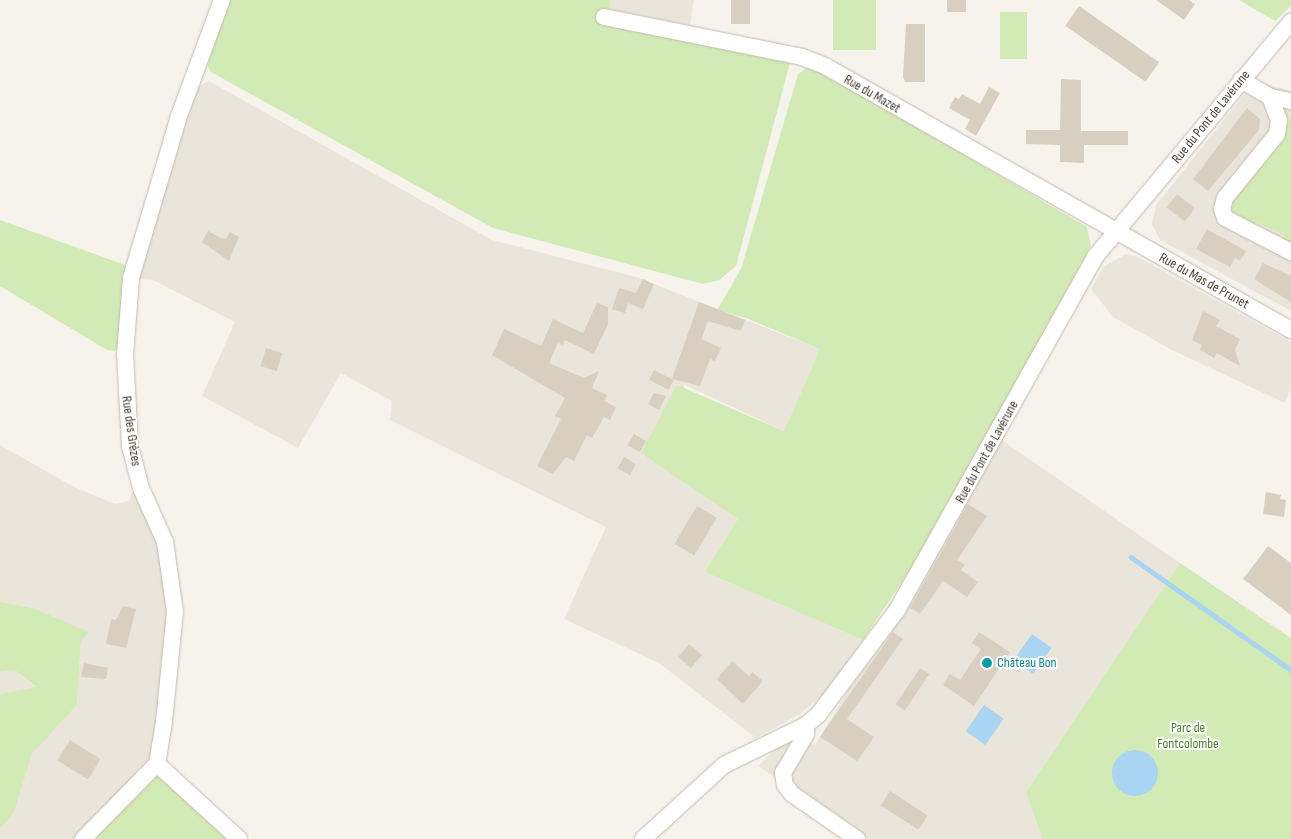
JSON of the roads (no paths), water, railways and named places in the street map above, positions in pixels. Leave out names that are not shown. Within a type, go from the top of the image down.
[{"type":"street","name":"Rue des Grèzes","points":[[157,764],[172,664],[175,612],[165,542],[147,502],[130,446],[125,355],[130,278],[179,116],[222,0]]},
{"type":"street","name":"Rue du Mazet","points":[[604,17],[802,57],[819,64],[1117,232]]},
{"type":"street","name":"Rue du Pont de Lavérune","points":[[643,839],[724,765],[806,725],[818,715],[897,610],[1095,257],[1291,22]]},
{"type":"street","points":[[1241,80],[1270,97],[1291,101]]},
{"type":"street","points":[[1270,97],[1279,120],[1276,134],[1225,198],[1222,209],[1225,218],[1291,252]]},
{"type":"street","name":"Rue du Mas de Prunet","points":[[1117,232],[1291,330]]},
{"type":"street","points":[[806,725],[804,739],[783,773],[784,785],[792,794],[857,839]]},
{"type":"street","points":[[83,839],[157,764],[239,839]]},
{"type":"water","points":[[1032,634],[1052,648],[1033,674],[1014,660]]},
{"type":"water","points":[[984,705],[1004,719],[985,745],[966,731]]},
{"type":"water","points":[[1140,750],[1144,751],[1154,760],[1157,764],[1157,782],[1148,792],[1140,796],[1130,796],[1122,792],[1113,782],[1112,768],[1116,760],[1126,751]]},
{"type":"waterway","points":[[1131,557],[1291,670]]},
{"type":"place","name":"Château Bon","points":[[987,663]]},
{"type":"park label","name":"Parc de Fontcolombe","points":[[1188,736]]}]
